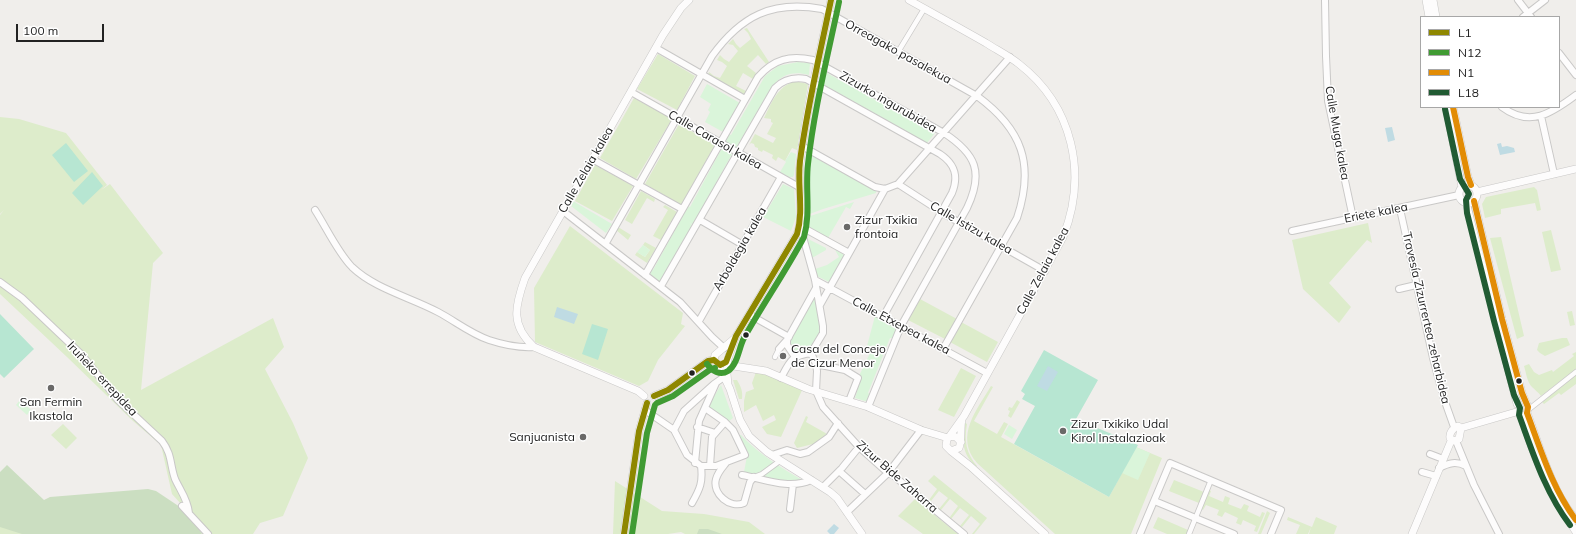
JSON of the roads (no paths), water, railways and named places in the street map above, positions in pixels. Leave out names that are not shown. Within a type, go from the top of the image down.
[{"type":"street","name":"Calle Zelaia kalea","points":[[534,347],[519,329],[517,318],[520,292],[525,278],[656,48],[674,18],[688,0]]},
{"type":"street","points":[[727,362],[735,338],[750,315],[797,234],[800,226],[801,212],[799,187],[802,146],[831,0]]},
{"type":"street","name":"Calle Zelaia kalea","points":[[909,0],[1010,58],[1031,75],[1050,96],[1063,121],[1074,156],[1076,175],[1072,210],[1063,237],[962,418],[949,438]]},
{"type":"street","name":"Calle Muga kalea","points":[[1325,0],[1328,101],[1353,218]]},
{"type":"street","points":[[1426,0],[1429,16]]},
{"type":"street","points":[[1433,0],[1436,16]]},
{"type":"street","points":[[1518,0],[1527,16],[1545,0]]},
{"type":"street","name":"Orreagako pasalekua","points":[[607,241],[702,74],[724,40],[742,23],[763,12],[790,7],[822,9],[977,96],[1004,119],[1016,138],[1023,160],[1025,182],[1017,218],[943,349]]},
{"type":"street","points":[[898,52],[924,8]]},
{"type":"street","points":[[656,48],[745,99]]},
{"type":"street","points":[[1560,54],[1576,75]]},
{"type":"street","name":"Zizurko ingurubidea","points":[[645,275],[758,77],[765,69],[773,64],[792,57],[809,59],[818,62],[944,133],[967,151],[975,171],[974,193],[900,326],[868,407]]},
{"type":"street","points":[[802,146],[875,187],[885,189],[898,184],[1010,58]]},
{"type":"street","name":"Zizurko ingurubidea","points":[[661,286],[775,88],[790,78],[806,79],[948,160],[952,164],[955,173],[955,186],[942,212],[883,317]]},
{"type":"street","name":"Calle Carasol kalea","points":[[631,92],[799,187]]},
{"type":"street","points":[[1560,107],[1576,95]]},
{"type":"street","points":[[1446,108],[1462,187],[1460,195],[1461,198],[1470,202],[1489,268],[1534,454],[1558,503],[1576,532]]},
{"type":"street","points":[[1453,108],[1471,185],[1477,192],[1476,198],[1470,202]]},
{"type":"street","points":[[1504,108],[1520,116],[1530,117],[1541,116],[1559,108]]},
{"type":"street","points":[[1541,116],[1554,174]]},
{"type":"street","points":[[592,159],[682,209]]},
{"type":"street","points":[[1477,192],[1576,169]]},
{"type":"street","name":"Arboldegia kalea","points":[[699,321],[781,177]]},
{"type":"street","name":"Calle Istizu kalea","points":[[898,184],[942,212],[1045,271]]},
{"type":"street","points":[[1462,187],[1465,185],[1471,185]]},
{"type":"street","points":[[820,305],[885,189]]},
{"type":"street","name":"Eriete kalea","points":[[1292,232],[1460,195]]},
{"type":"street","points":[[1470,202],[1517,404],[1521,402],[1523,411],[1558,492],[1576,520]]},
{"type":"street","name":"Travesía Zizurrertea zeharbidea","points":[[1400,209],[1416,285],[1438,376],[1458,428]]},
{"type":"street","points":[[316,210],[351,266],[376,284],[422,303],[488,340],[513,347],[534,347],[638,391],[645,403],[674,430],[687,455],[695,463],[702,466],[710,466],[727,463],[745,455],[733,430],[725,422],[705,408]]},
{"type":"street","points":[[563,211],[661,286],[699,321],[724,353],[727,362],[728,385]]},
{"type":"street","points":[[700,220],[743,245]]},
{"type":"street","points":[[800,226],[849,254]]},
{"type":"street","points":[[781,378],[787,366],[795,357],[811,353],[823,333],[820,305],[815,280],[800,226]]},
{"type":"street","name":"Calle Etxepea kalea","points":[[815,280],[987,373]]},
{"type":"street","name":"Iruñeko errepidea","points":[[0,282],[22,298],[82,355],[117,399],[168,448],[174,477],[188,505],[189,513]]},
{"type":"street","points":[[1399,289],[1416,285]]},
{"type":"street","points":[[775,356],[788,339],[816,288]]},
{"type":"street","points":[[750,315],[788,339]]},
{"type":"street","points":[[735,338],[715,355],[716,362],[728,385],[740,420],[749,436],[772,455],[823,487],[837,498],[862,534]]},
{"type":"street","points":[[788,339],[787,344],[795,357]]},
{"type":"street","points":[[811,353],[816,364],[817,371],[816,391]]},
{"type":"street","points":[[645,403],[653,402],[654,396],[668,390],[708,361],[724,364],[727,362],[756,369],[816,391],[868,407],[923,430],[949,438],[956,437],[970,466]]},
{"type":"street","points":[[816,364],[845,370],[858,378],[850,401]]},
{"type":"street","points":[[1412,534],[1443,459],[1454,441],[1459,439],[1458,428],[1523,411],[1576,372]]},
{"type":"street","points":[[674,430],[684,411],[724,377]]},
{"type":"street","points":[[695,463],[697,427],[716,383]]},
{"type":"street","name":"Zizur Bide Zaharra","points":[[816,391],[823,407],[859,447],[888,473],[894,476],[964,534]]},
{"type":"street","points":[[624,534],[639,431],[645,403]]},
{"type":"street","name":"Calle Zelaia kalea","points":[[960,444],[962,418]]},
{"type":"street","points":[[733,430],[740,420]]},
{"type":"street","points":[[710,466],[712,437],[725,422]]},
{"type":"street","points":[[772,455],[787,450],[800,454],[808,452],[829,437],[838,423]]},
{"type":"street","points":[[697,427],[714,433]]},
{"type":"street","points":[[923,430],[970,466],[1045,534]]},
{"type":"street","points":[[847,512],[888,473],[923,430]]},
{"type":"street","points":[[949,438],[946,444],[950,450]]},
{"type":"street","points":[[1454,441],[1498,534]]},
{"type":"street","points":[[950,450],[958,450],[960,444]]},
{"type":"street","points":[[823,487],[859,447]]},
{"type":"street","points":[[1430,454],[1443,459]]},
{"type":"street","points":[[727,463],[719,470],[715,485],[725,501],[733,504],[740,504],[744,502],[750,482],[754,477],[762,474],[776,463]]},
{"type":"street","points":[[1140,534],[1170,463],[1281,510],[1271,534]]},
{"type":"street","points":[[1439,468],[1447,464],[1454,463],[1466,466]]},
{"type":"street","points":[[692,503],[701,488],[702,466]]},
{"type":"street","points":[[839,471],[865,494]]},
{"type":"street","points":[[1422,472],[1436,476]]},
{"type":"street","points":[[742,474],[780,484],[804,483],[811,480]]},
{"type":"street","points":[[1189,534],[1212,480]]},
{"type":"street","points":[[790,509],[793,484]]},
{"type":"street","points":[[1157,502],[1234,534]]},
{"type":"street","name":"Iruñeko errepidea","points":[[182,506],[208,534]]},
{"type":"water","points":[[1392,127],[1395,140],[1388,142],[1385,128]]},
{"type":"water","points":[[1501,143],[1502,147],[1507,146],[1514,148],[1515,152],[1500,155],[1497,144]]},
{"type":"water","points":[[557,307],[578,314],[574,324],[554,317]]},
{"type":"water","points":[[1048,366],[1058,372],[1047,391],[1037,386]]},
{"type":"water","points":[[834,524],[839,528],[834,534],[830,534],[827,531]]},
{"type":"place","name":"Zizur Txikia frontoia","points":[[847,227]]},
{"type":"place","name":"Casa del Concejo de Cizur Menor","points":[[783,356]]},
{"type":"place","name":"San Fermin Ikastola","points":[[51,388]]},
{"type":"place","name":"Zizur Txikiko Udal Kirol Instalazioak","points":[[1063,431]]},
{"type":"place","name":"Sanjuanista","points":[[583,437]]}]
